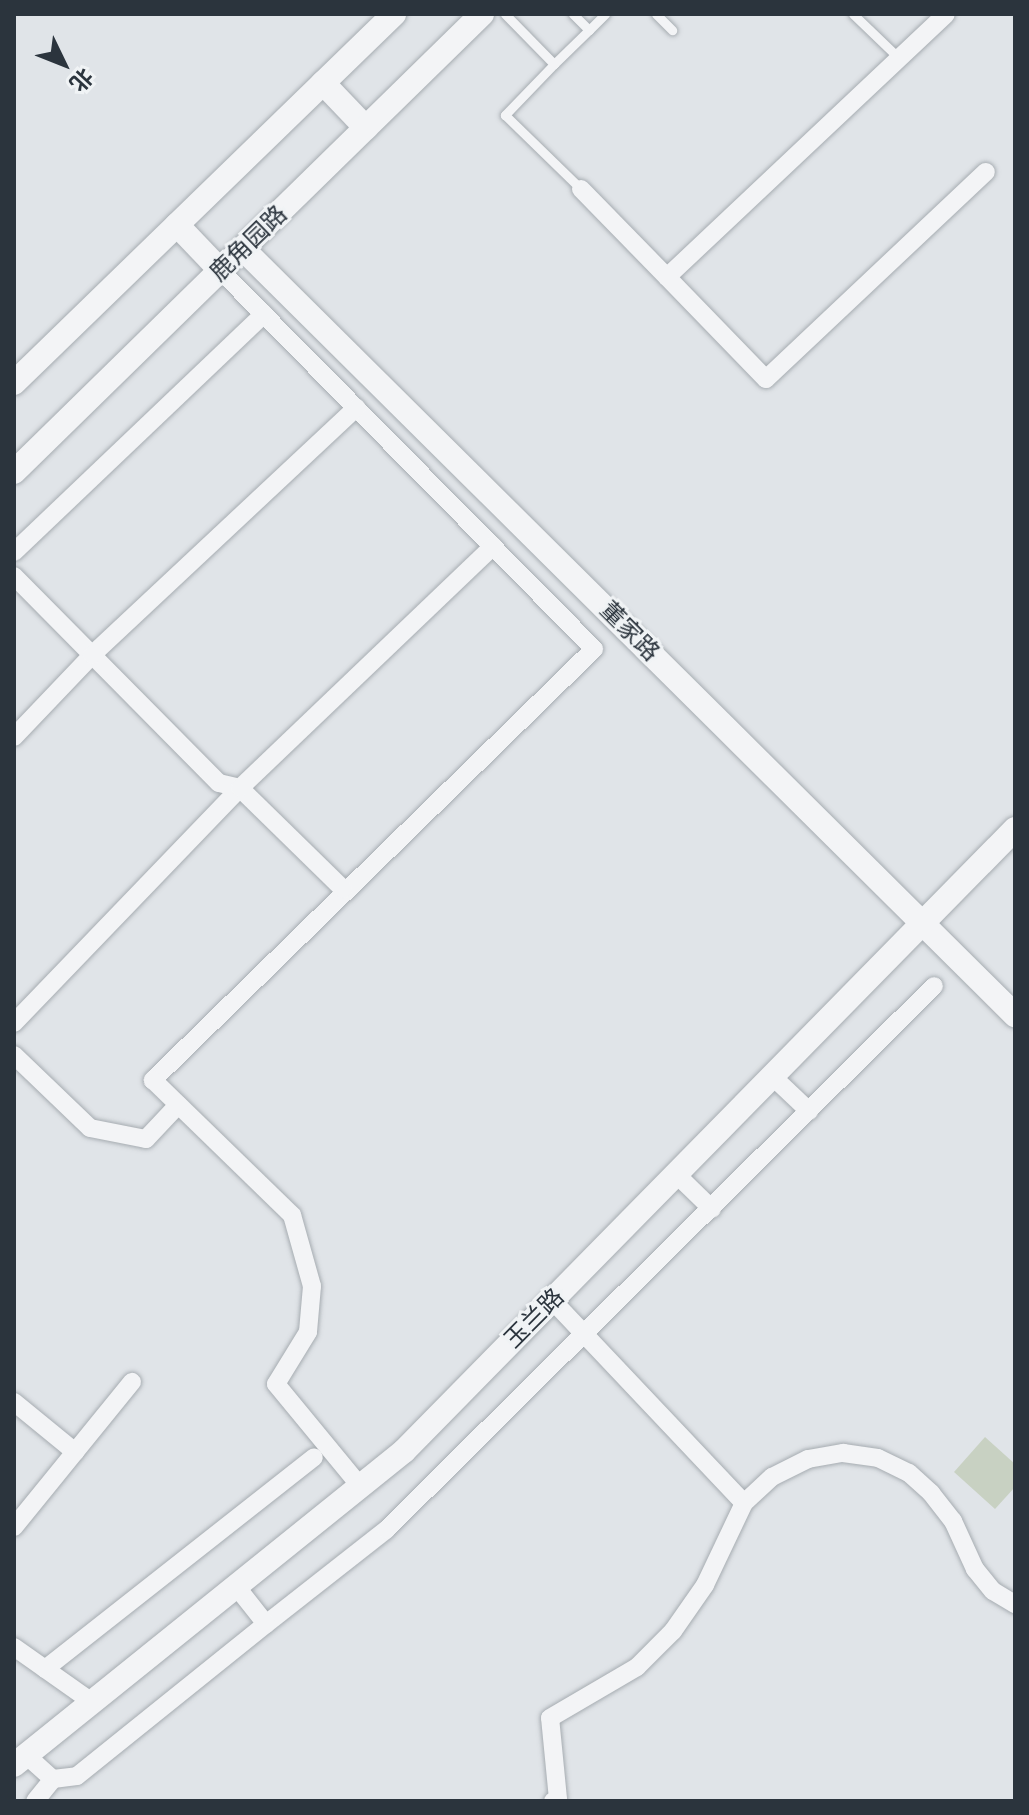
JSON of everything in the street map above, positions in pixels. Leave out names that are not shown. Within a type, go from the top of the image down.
[{"type":"street","points":[[14,383],[394,14]]},
{"type":"street","name":"鹿角园路","points":[[14,472],[482,14]]},
{"type":"street","points":[[667,277],[901,60],[946,14]]},
{"type":"street","points":[[323,83],[366,128]]},
{"type":"street","points":[[581,189],[766,379],[986,172]]},
{"type":"street","points":[[177,225],[594,649],[343,889],[153,1080],[292,1215],[312,1286],[308,1332],[276,1384],[360,1486]]},
{"type":"street","name":"董家路","points":[[243,249],[925,921],[1015,1015]]},
{"type":"street","points":[[14,552],[264,314]]},
{"type":"street","points":[[14,737],[92,655],[356,408]]},
{"type":"street","points":[[14,1023],[240,788],[493,546]]},
{"type":"street","points":[[14,576],[219,783],[240,788],[343,889]]},
{"type":"street","name":"玉兰路","points":[[20,1760],[404,1451],[1015,829]]},
{"type":"street","points":[[20,1760],[53,1779],[77,1776],[386,1530],[585,1336],[934,986]]},
{"type":"street","points":[[14,1055],[90,1128],[146,1139],[178,1105]]},
{"type":"street","points":[[772,1076],[809,1111]]},
{"type":"street","points":[[676,1174],[712,1209]]},
{"type":"street","points":[[552,1300],[744,1503]]},
{"type":"street","points":[[14,1527],[132,1382]]},
{"type":"street","points":[[14,1402],[75,1452]]},
{"type":"street","points":[[553,1801],[558,1799],[550,1718],[637,1667],[673,1631],[705,1585],[744,1503],[772,1477],[808,1459],[843,1453],[878,1458],[909,1473],[931,1493],[953,1521],[975,1569],[993,1591],[1015,1604]]},
{"type":"street","points":[[45,1669],[314,1457]]},
{"type":"street","points":[[236,1586],[266,1624]]},
{"type":"street","points":[[14,1647],[92,1702]]},
{"type":"street","points":[[35,1801],[53,1779]]},
{"type":"lane","points":[[505,14],[554,64]]},
{"type":"lane","points":[[573,14],[589,30]]},
{"type":"lane","points":[[581,189],[505,115],[605,14]]},
{"type":"lane","points":[[656,14],[672,30]]},
{"type":"lane","points":[[853,14],[901,60]]},
{"type":"green space","points":[[985,1437],[1015,1464],[1015,1487],[995,1509],[954,1472]]}]
